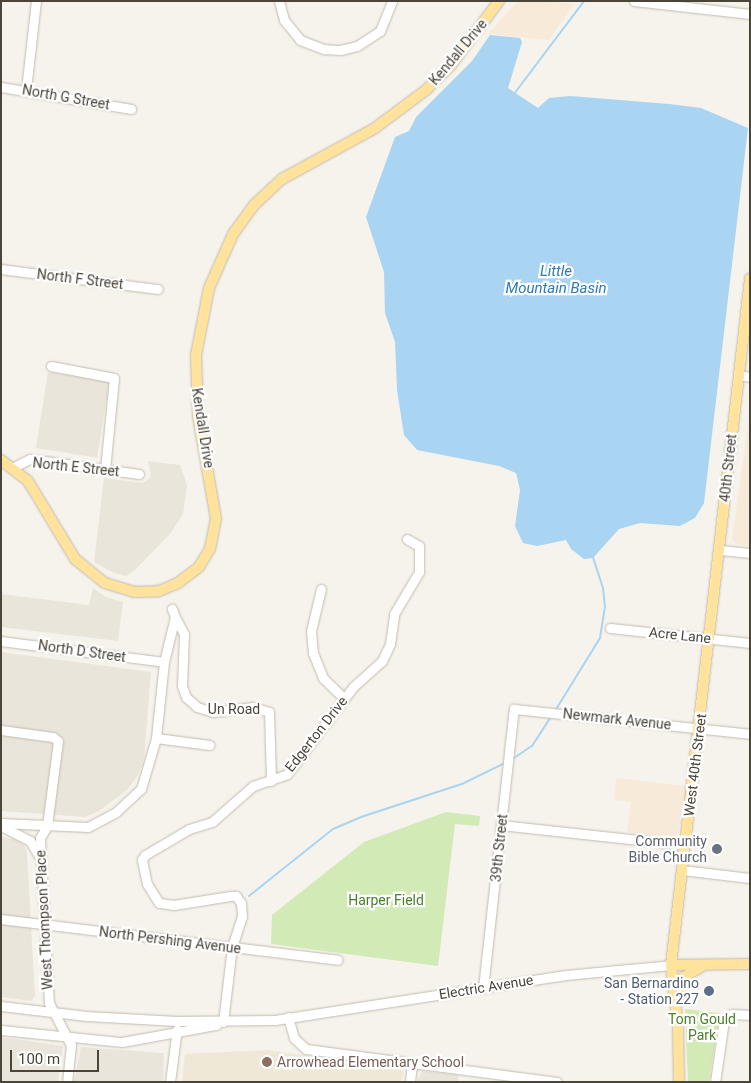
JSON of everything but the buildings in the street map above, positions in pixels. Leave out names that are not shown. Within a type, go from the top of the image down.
[{"type":"main road","name":"Kendall Drive","points":[[1,460],[14,467],[41,501],[68,551],[83,568],[105,584],[135,592],[159,591],[178,582],[199,567],[210,549],[216,519],[198,416],[196,355],[209,288],[230,240],[254,204],[282,179],[375,128],[426,90],[451,64],[499,1]]},
{"type":"main road","name":"40th Street","points":[[708,658],[749,284]]},
{"type":"main road","name":"West 40th Street","points":[[679,1082],[671,965],[708,658]]},
{"type":"main road","points":[[675,1008],[684,977],[708,964]]},
{"type":"main road","name":"Electric Avenue","points":[[671,965],[750,964]]},
{"type":"street","points":[[26,90],[36,1]]},
{"type":"street","points":[[278,1],[284,20],[300,40],[324,49],[340,50],[358,46],[380,30],[392,1]]},
{"type":"street","points":[[634,1],[750,14]]},
{"type":"street","name":"North G Street","points":[[1,87],[131,109]]},
{"type":"street","name":"North F Street","points":[[1,269],[158,289]]},
{"type":"street","points":[[51,366],[114,378],[105,470]]},
{"type":"street","points":[[739,376],[750,377]]},
{"type":"street","name":"North E Street","points":[[14,467],[30,459],[139,474]]},
{"type":"street","name":"Edgerton Drive","points":[[223,1022],[232,947],[242,917],[241,903],[236,896],[174,905],[159,903],[147,884],[142,860],[144,855],[189,829],[212,822],[253,786],[287,774],[344,698],[385,656],[394,614],[417,580],[421,551],[417,543],[407,539]]},
{"type":"street","points":[[721,550],[750,553]]},
{"type":"street","points":[[321,589],[311,632],[314,653],[323,678],[344,698]]},
{"type":"street","name":"Un Road","points":[[164,662],[174,613],[184,634],[182,681],[186,697],[197,707],[213,712],[253,707],[269,712],[271,781]]},
{"type":"street","name":"Acre Lane","points":[[610,628],[750,643]]},
{"type":"street","name":"North D Street","points":[[1,640],[164,662]]},
{"type":"street","points":[[1,825],[88,827],[116,812],[140,789],[156,738],[164,662]]},
{"type":"street","name":"Newmark Avenue","points":[[514,709],[750,734]]},
{"type":"street","name":"39th Street","points":[[483,988],[514,709]]},
{"type":"street","name":"West Thompson Place","points":[[1,730],[57,739],[47,826],[40,838],[40,859],[49,1003],[70,1039]]},
{"type":"street","points":[[156,738],[210,745]]},
{"type":"street","points":[[1,825],[30,841],[40,859]]},
{"type":"street","points":[[501,825],[685,845]]},
{"type":"street","points":[[682,870],[750,878]]},
{"type":"street","name":"North Pershing Avenue","points":[[1,919],[338,960]]},
{"type":"street","name":"Electric Avenue","points":[[223,1022],[288,1017],[566,975],[671,965]]},
{"type":"street","points":[[1,1006],[177,1021],[223,1022]]},
{"type":"street","points":[[715,1082],[722,1025],[727,1016],[750,1015]]},
{"type":"street","points":[[288,1017],[294,1038],[306,1049],[520,1079],[558,1082]]},
{"type":"street","points":[[170,1082],[177,1021]]},
{"type":"street","points":[[1,1030],[70,1039],[122,1042],[176,1034],[223,1022]]},
{"type":"street","points":[[67,1082],[70,1039]]},
{"type":"street","points":[[410,1082],[412,1063]]},
{"type":"shaded area","points":[[518,1],[574,4],[549,40],[488,34]]},
{"type":"shaded area","points":[[48,372],[109,382],[97,458],[36,448]]},
{"type":"shaded area","points":[[750,410],[750,546],[736,544],[732,539]]},
{"type":"shaded area","points":[[148,461],[180,465],[187,485],[183,514],[170,534],[134,571],[126,576],[114,573],[94,562],[104,478],[143,483],[151,477]]},
{"type":"shaded area","points":[[93,588],[106,597],[123,602],[118,641],[1,627],[1,594],[89,605]]},
{"type":"shaded area","points":[[1,652],[151,672],[144,759],[138,775],[127,790],[99,811],[85,817],[1,811]]},
{"type":"shaded area","points":[[616,778],[685,786],[677,838],[627,832],[631,802],[614,800]]},
{"type":"shaded area","points":[[1,837],[14,839],[24,845],[27,853],[35,996],[31,1001],[1,997]]},
{"type":"shaded area","points":[[1,1037],[63,1046],[58,1082],[1,1082]]},
{"type":"shaded area","points":[[81,1047],[164,1053],[163,1082],[74,1082]]},
{"type":"shaded area","name":"Arrowhead Elementary School","points":[[268,1050],[402,1070],[404,1073],[401,1082],[182,1082],[185,1054]]},
{"type":"shaded area","points":[[422,1071],[458,1075],[458,1082],[417,1082]]},
{"type":"green space","name":"Harper Field","points":[[446,812],[480,816],[479,826],[455,824],[438,966],[271,944],[272,915],[364,842]]},
{"type":"green space","name":"Tom Gould Park","points":[[685,1009],[720,1013],[709,1082],[688,1082]]},
{"type":"water","name":"Little Mountain Basin","points":[[490,35],[520,38],[522,42],[508,88],[538,108],[549,98],[570,96],[669,104],[701,108],[748,128],[704,503],[695,518],[680,526],[640,523],[619,529],[593,558],[584,559],[571,549],[566,540],[537,546],[523,543],[515,526],[520,490],[516,473],[499,466],[417,450],[404,435],[397,390],[395,342],[385,313],[384,272],[366,217],[395,137],[409,131],[416,117],[472,61]]},
{"type":"waterway","points":[[514,94],[584,1]]},
{"type":"waterway","points":[[555,711],[600,638],[605,607],[603,588],[593,558]]},
{"type":"waterway","points":[[511,760],[532,746],[551,717]]},
{"type":"waterway","points":[[249,896],[333,829],[361,817],[462,784],[505,763]]},
{"type":"place","name":"Community Bible Church","points":[[717,849]]},
{"type":"place","name":"San Bernardino - Station 227","points":[[709,991]]},
{"type":"place","name":"Arrowhead Elementary School","points":[[267,1062]]}]
